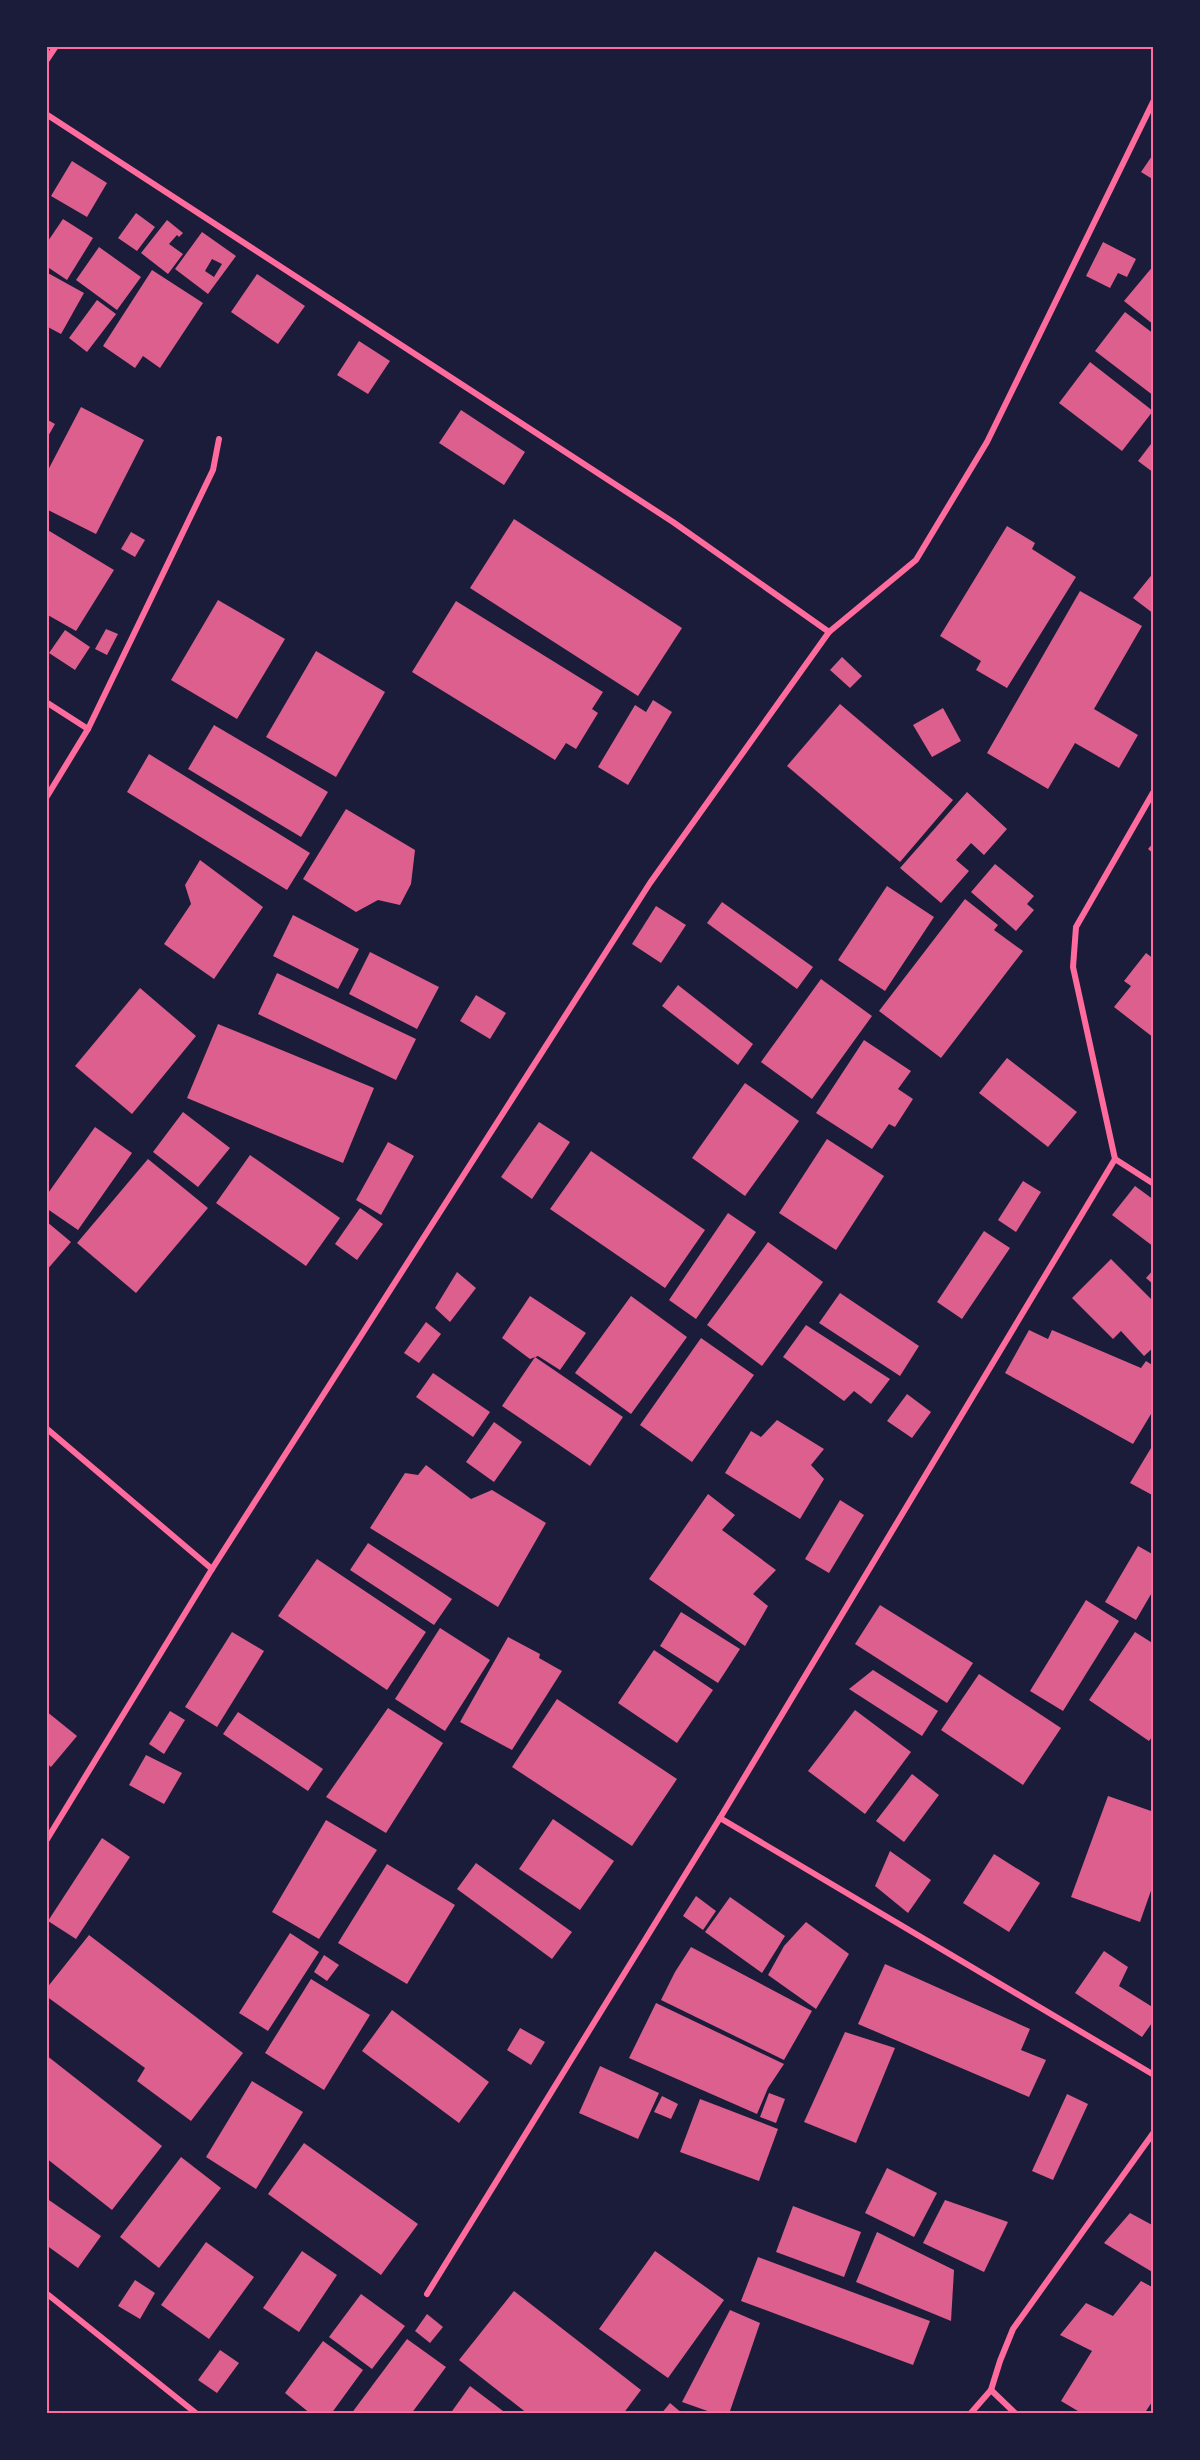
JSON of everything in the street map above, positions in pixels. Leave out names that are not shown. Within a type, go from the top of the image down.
[{"type":"street","points":[[46,61],[56,46]]},
{"type":"street","points":[[46,1841],[212,1569],[650,883],[829,632],[916,560],[987,442],[1154,100]]},
{"type":"street","points":[[46,114],[673,522],[829,632]]},
{"type":"street","points":[[46,798],[88,729],[213,470],[219,439]]},
{"type":"street","points":[[46,702],[88,729]]},
{"type":"street","points":[[427,2295],[720,1818],[1115,1159],[1072,967],[1076,927],[1154,791]]},
{"type":"street","points":[[1115,1159],[1154,1184]]},
{"type":"street","points":[[46,1428],[212,1569]]},
{"type":"street","points":[[720,1818],[1154,2075]]},
{"type":"street","points":[[970,2414],[991,2390],[1013,2329],[1154,2132]]},
{"type":"street","points":[[46,2293],[197,2414]]},
{"type":"street","points":[[991,2390],[1016,2414]]},
{"type":"building","points":[[1154,153],[1154,180],[1141,172]]},
{"type":"building","points":[[72,161],[107,183],[87,217],[51,196]]},
{"type":"building","points":[[136,213],[155,227],[137,251],[118,238]]},
{"type":"building","points":[[63,219],[93,238],[67,280],[46,266],[46,244]]},
{"type":"building","points":[[167,220],[183,233],[179,237],[177,235],[169,244],[183,254],[168,274],[141,253]]},
{"type":"building","points":[[202,232],[236,256],[208,294],[175,269]],"holes":[[[212,259],[222,264],[214,277],[205,271]]]},
{"type":"building","points":[[1103,242],[1136,259],[1127,277],[1118,273],[1110,288],[1086,276]]},
{"type":"building","points":[[99,247],[141,277],[117,310],[76,280]]},
{"type":"building","points":[[1154,265],[1154,325],[1124,301]]},
{"type":"building","points":[[152,270],[203,303],[160,368],[143,356],[135,368],[103,346]]},
{"type":"building","points":[[46,272],[84,293],[61,334],[46,326]]},
{"type":"building","points":[[257,274],[305,306],[278,344],[231,312]]},
{"type":"building","points":[[97,300],[116,314],[87,352],[69,338]]},
{"type":"building","points":[[1125,312],[1154,334],[1154,396],[1095,351]]},
{"type":"building","points":[[359,341],[390,361],[368,394],[337,375]]},
{"type":"building","points":[[1090,362],[1153,411],[1122,451],[1059,403]]},
{"type":"building","points":[[81,407],[144,440],[96,534],[46,509],[46,474]]},
{"type":"building","points":[[461,410],[525,452],[504,485],[439,443]]},
{"type":"building","points":[[46,419],[55,424],[46,440]]},
{"type":"building","points":[[1154,440],[1154,473],[1138,461]]},
{"type":"building","points":[[514,519],[682,628],[638,696],[470,588]]},
{"type":"building","points":[[1007,526],[1035,543],[1032,549],[1076,577],[1007,688],[976,670],[981,661],[940,636]]},
{"type":"building","points":[[46,529],[114,570],[76,631],[46,614]]},
{"type":"building","points":[[131,532],[145,540],[135,557],[121,549]]},
{"type":"building","points":[[1154,572],[1154,614],[1133,598]]},
{"type":"building","points":[[1080,591],[1142,626],[1094,709],[1138,735],[1119,768],[1075,743],[1048,789],[987,753]]},
{"type":"building","points":[[218,600],[285,639],[237,719],[171,680]]},
{"type":"building","points":[[456,601],[603,692],[592,709],[598,713],[576,749],[566,743],[555,760],[412,672]]},
{"type":"building","points":[[106,629],[118,634],[107,655],[95,649]]},
{"type":"building","points":[[65,630],[90,647],[75,670],[49,653]]},
{"type":"building","points":[[316,651],[385,692],[336,777],[266,737]]},
{"type":"building","points":[[842,657],[862,676],[850,688],[830,670]]},
{"type":"building","points":[[653,700],[672,712],[628,785],[598,767],[635,705],[646,712]]},
{"type":"building","points":[[840,704],[953,800],[900,862],[787,766]]},
{"type":"building","points":[[943,708],[961,741],[932,757],[913,725]]},
{"type":"building","points":[[214,725],[328,792],[301,837],[188,769]]},
{"type":"building","points":[[149,754],[310,853],[287,890],[127,792]]},
{"type":"building","points":[[967,792],[1007,829],[984,855],[971,843],[956,860],[969,871],[941,903],[900,868]]},
{"type":"building","points":[[346,809],[415,850],[411,884],[400,905],[378,900],[356,912],[303,879]]},
{"type":"building","points":[[1154,842],[1154,854],[1148,849]]},
{"type":"building","points":[[200,860],[263,907],[214,979],[164,944],[191,904],[185,885]]},
{"type":"building","points":[[995,864],[1034,896],[1027,904],[1034,910],[1016,931],[971,892]]},
{"type":"building","points":[[887,886],[934,917],[885,991],[838,960]]},
{"type":"building","points":[[965,899],[998,925],[994,930],[1023,951],[941,1058],[879,1011]]},
{"type":"building","points":[[722,902],[813,967],[797,989],[707,923]]},
{"type":"building","points":[[656,906],[686,925],[661,963],[632,944]]},
{"type":"building","points":[[293,915],[359,949],[338,989],[273,956]]},
{"type":"building","points":[[370,952],[439,987],[417,1029],[349,994]]},
{"type":"building","points":[[1146,953],[1154,959],[1154,1038],[1114,1007],[1131,986],[1124,981]]},
{"type":"building","points":[[277,973],[416,1039],[396,1080],[258,1014]]},
{"type":"building","points":[[821,979],[872,1016],[812,1099],[761,1062]]},
{"type":"building","points":[[678,985],[753,1044],[738,1065],[662,1006]]},
{"type":"building","points":[[140,988],[196,1036],[132,1114],[75,1066]]},
{"type":"building","points":[[476,995],[506,1013],[490,1039],[460,1021]]},
{"type":"building","points":[[218,1024],[374,1088],[343,1163],[187,1098]]},
{"type":"building","points":[[864,1040],[911,1071],[898,1089],[913,1099],[895,1127],[889,1124],[872,1149],[816,1113]]},
{"type":"building","points":[[1007,1058],[1077,1112],[1048,1147],[979,1093]]},
{"type":"building","points":[[745,1083],[799,1121],[745,1196],[692,1158]]},
{"type":"building","points":[[183,1112],[230,1148],[198,1187],[153,1152]]},
{"type":"building","points":[[539,1122],[570,1142],[532,1199],[501,1177]]},
{"type":"building","points":[[95,1127],[132,1153],[78,1230],[46,1208],[46,1196]]},
{"type":"building","points":[[827,1139],[884,1176],[836,1250],[779,1213]]},
{"type":"building","points":[[388,1142],[414,1156],[381,1215],[356,1200]]},
{"type":"building","points":[[591,1151],[705,1230],[665,1288],[550,1209]]},
{"type":"building","points":[[250,1155],[340,1218],[306,1266],[216,1203]]},
{"type":"building","points":[[148,1159],[208,1208],[136,1293],[77,1243]]},
{"type":"building","points":[[1023,1181],[1041,1192],[1016,1232],[998,1220]]},
{"type":"building","points":[[1135,1186],[1154,1200],[1154,1247],[1112,1215]]},
{"type":"building","points":[[360,1208],[383,1224],[357,1260],[335,1244]]},
{"type":"building","points":[[728,1213],[756,1232],[696,1319],[669,1300]]},
{"type":"building","points":[[46,1221],[71,1242],[46,1271]]},
{"type":"building","points":[[984,1231],[1010,1248],[962,1319],[937,1302]]},
{"type":"building","points":[[768,1242],[823,1282],[762,1366],[707,1325]]},
{"type":"building","points":[[1111,1259],[1154,1302],[1154,1347],[1144,1356],[1121,1331],[1113,1339],[1072,1298]]},
{"type":"building","points":[[1154,1269],[1154,1285],[1146,1278]]},
{"type":"building","points":[[457,1272],[476,1288],[450,1322],[435,1308]]},
{"type":"building","points":[[840,1293],[919,1346],[900,1376],[819,1323]]},
{"type":"building","points":[[530,1296],[586,1333],[560,1370],[538,1356],[530,1359],[502,1338]]},
{"type":"building","points":[[631,1296],[687,1337],[631,1414],[575,1373]]},
{"type":"building","points":[[426,1322],[441,1334],[419,1363],[404,1353]]},
{"type":"building","points":[[806,1325],[890,1379],[871,1404],[854,1391],[844,1401],[783,1357]]},
{"type":"building","points":[[1029,1330],[1048,1339],[1052,1330],[1141,1368],[1146,1361],[1154,1366],[1154,1409],[1133,1444],[1005,1373]]},
{"type":"building","points":[[701,1338],[754,1375],[692,1462],[640,1425]]},
{"type":"building","points":[[535,1357],[623,1417],[590,1466],[502,1406]]},
{"type":"building","points":[[433,1373],[490,1412],[473,1437],[416,1397]]},
{"type":"building","points":[[907,1394],[931,1412],[912,1438],[887,1421]]},
{"type":"building","points":[[777,1420],[824,1449],[811,1465],[824,1479],[800,1519],[725,1473],[751,1431],[761,1437]]},
{"type":"building","points":[[494,1422],[522,1442],[494,1482],[466,1462]]},
{"type":"building","points":[[1154,1443],[1154,1496],[1130,1483]]},
{"type":"building","points":[[426,1465],[471,1499],[492,1490],[546,1523],[498,1607],[370,1528],[405,1473],[418,1475]]},
{"type":"building","points":[[708,1494],[735,1515],[722,1530],[776,1570],[753,1594],[768,1606],[745,1646],[649,1579]]},
{"type":"building","points":[[840,1500],[864,1515],[829,1573],[805,1559]]},
{"type":"building","points":[[368,1543],[452,1599],[434,1625],[350,1570]]},
{"type":"building","points":[[1138,1546],[1154,1555],[1154,1589],[1136,1620],[1105,1602]]},
{"type":"building","points":[[317,1559],[426,1632],[387,1690],[278,1616]]},
{"type":"building","points":[[1086,1600],[1119,1621],[1063,1711],[1030,1691]]},
{"type":"building","points":[[880,1605],[973,1663],[947,1703],[855,1644]]},
{"type":"building","points":[[681,1612],[740,1649],[718,1683],[660,1646]]},
{"type":"building","points":[[440,1628],[490,1660],[445,1731],[395,1699]]},
{"type":"building","points":[[232,1632],[264,1651],[217,1727],[185,1707]]},
{"type":"building","points":[[1135,1632],[1154,1644],[1154,1734],[1149,1741],[1089,1700]]},
{"type":"building","points":[[508,1637],[540,1654],[539,1658],[562,1671],[512,1750],[460,1722]]},
{"type":"building","points":[[654,1650],[713,1690],[677,1743],[618,1703]]},
{"type":"building","points":[[873,1670],[938,1711],[922,1736],[849,1689]]},
{"type":"building","points":[[979,1674],[1061,1728],[1023,1785],[941,1730]]},
{"type":"building","points":[[557,1699],[677,1779],[632,1846],[512,1767]]},
{"type":"building","points":[[388,1708],[443,1743],[386,1833],[326,1797]]},
{"type":"building","points":[[855,1710],[911,1752],[865,1814],[808,1771]]},
{"type":"building","points":[[46,1711],[77,1736],[51,1767],[46,1763]]},
{"type":"building","points":[[170,1711],[185,1720],[164,1754],[149,1744]]},
{"type":"building","points":[[238,1712],[323,1769],[308,1791],[223,1734]]},
{"type":"building","points":[[146,1755],[182,1773],[164,1804],[129,1785]]},
{"type":"building","points":[[912,1774],[939,1795],[904,1842],[876,1821]]},
{"type":"building","points":[[1108,1796],[1154,1812],[1154,1882],[1140,1922],[1071,1897]]},
{"type":"building","points":[[553,1819],[614,1861],[580,1910],[519,1869]]},
{"type":"building","points":[[326,1820],[377,1850],[319,1939],[272,1912]]},
{"type":"building","points":[[102,1838],[130,1857],[76,1939],[48,1921]]},
{"type":"building","points":[[890,1851],[931,1880],[908,1913],[875,1886]]},
{"type":"building","points":[[994,1854],[1040,1883],[1009,1932],[963,1903]]},
{"type":"building","points":[[476,1863],[572,1932],[552,1959],[457,1889]]},
{"type":"building","points":[[387,1864],[455,1905],[407,1984],[338,1943]]},
{"type":"building","points":[[696,1896],[716,1911],[703,1930],[683,1916]]},
{"type":"building","points":[[730,1897],[785,1936],[762,1973],[705,1932]]},
{"type":"building","points":[[806,1922],[849,1954],[816,2009],[768,1975],[784,1946]]},
{"type":"building","points":[[290,1933],[319,1952],[268,2031],[239,2013]]},
{"type":"building","points":[[89,1935],[243,2053],[191,2121],[137,2081],[145,2068],[46,1996],[46,1989]]},
{"type":"building","points":[[691,1947],[812,2011],[784,2060],[661,2000]]},
{"type":"building","points":[[1104,1951],[1128,1967],[1119,1986],[1154,2008],[1154,2020],[1142,2037],[1075,1993]]},
{"type":"building","points":[[324,1955],[339,1965],[327,1981],[314,1972]]},
{"type":"building","points":[[885,1964],[1030,2029],[1021,2050],[1046,2060],[1029,2097],[858,2024]]},
{"type":"building","points":[[311,1979],[370,2015],[324,2090],[265,2053]]},
{"type":"building","points":[[656,2003],[784,2064],[768,2088],[757,2114],[629,2058]]},
{"type":"building","points":[[392,2010],[489,2082],[459,2123],[362,2051]]},
{"type":"building","points":[[520,2028],[545,2042],[531,2065],[507,2050]]},
{"type":"building","points":[[845,2032],[895,2048],[856,2143],[804,2122]]},
{"type":"building","points":[[46,2055],[162,2146],[112,2210],[46,2158]]},
{"type":"building","points":[[600,2066],[659,2093],[638,2139],[579,2113]]},
{"type":"building","points":[[252,2081],[303,2112],[256,2189],[206,2157]]},
{"type":"building","points":[[769,2093],[785,2099],[776,2123],[760,2117]]},
{"type":"building","points":[[1067,2094],[1088,2104],[1053,2180],[1032,2171]]},
{"type":"building","points":[[662,2096],[678,2104],[671,2119],[654,2112]]},
{"type":"building","points":[[700,2099],[778,2129],[759,2181],[680,2152]]},
{"type":"building","points":[[304,2143],[418,2224],[381,2275],[268,2194]]},
{"type":"building","points":[[181,2157],[221,2188],[159,2268],[120,2237]]},
{"type":"building","points":[[887,2168],[937,2193],[914,2237],[865,2213]]},
{"type":"building","points":[[46,2198],[101,2236],[78,2268],[46,2245]]},
{"type":"building","points":[[945,2200],[1008,2222],[984,2272],[923,2243]]},
{"type":"building","points":[[793,2206],[861,2232],[844,2277],[776,2252]]},
{"type":"building","points":[[1130,2213],[1154,2226],[1154,2273],[1104,2243]]},
{"type":"building","points":[[877,2232],[954,2270],[951,2321],[856,2282]]},
{"type":"building","points":[[206,2242],[254,2277],[209,2339],[161,2305]]},
{"type":"building","points":[[302,2251],[337,2275],[299,2332],[263,2308]]},
{"type":"building","points":[[655,2251],[724,2300],[668,2378],[599,2329]]},
{"type":"building","points":[[758,2257],[930,2321],[913,2365],[741,2301]]},
{"type":"building","points":[[135,2280],[155,2293],[140,2319],[118,2306]]},
{"type":"building","points":[[1141,2281],[1154,2288],[1154,2399],[1144,2414],[1083,2414],[1061,2401],[1092,2351],[1060,2335],[1086,2303],[1113,2316]]},
{"type":"building","points":[[514,2291],[641,2390],[623,2414],[528,2414],[459,2360]]},
{"type":"building","points":[[361,2294],[405,2326],[372,2369],[329,2337]]},
{"type":"building","points":[[730,2310],[760,2323],[729,2414],[716,2414],[682,2402]]},
{"type":"building","points":[[427,2314],[443,2327],[430,2343],[415,2331]]},
{"type":"building","points":[[407,2339],[446,2367],[411,2414],[351,2414]]},
{"type":"building","points":[[323,2341],[363,2370],[331,2414],[311,2414],[285,2393]]},
{"type":"building","points":[[220,2350],[239,2363],[217,2393],[198,2380]]},
{"type":"building","points":[[470,2386],[507,2414],[450,2414]]},
{"type":"building","points":[[670,2403],[683,2414],[661,2414]]}]
